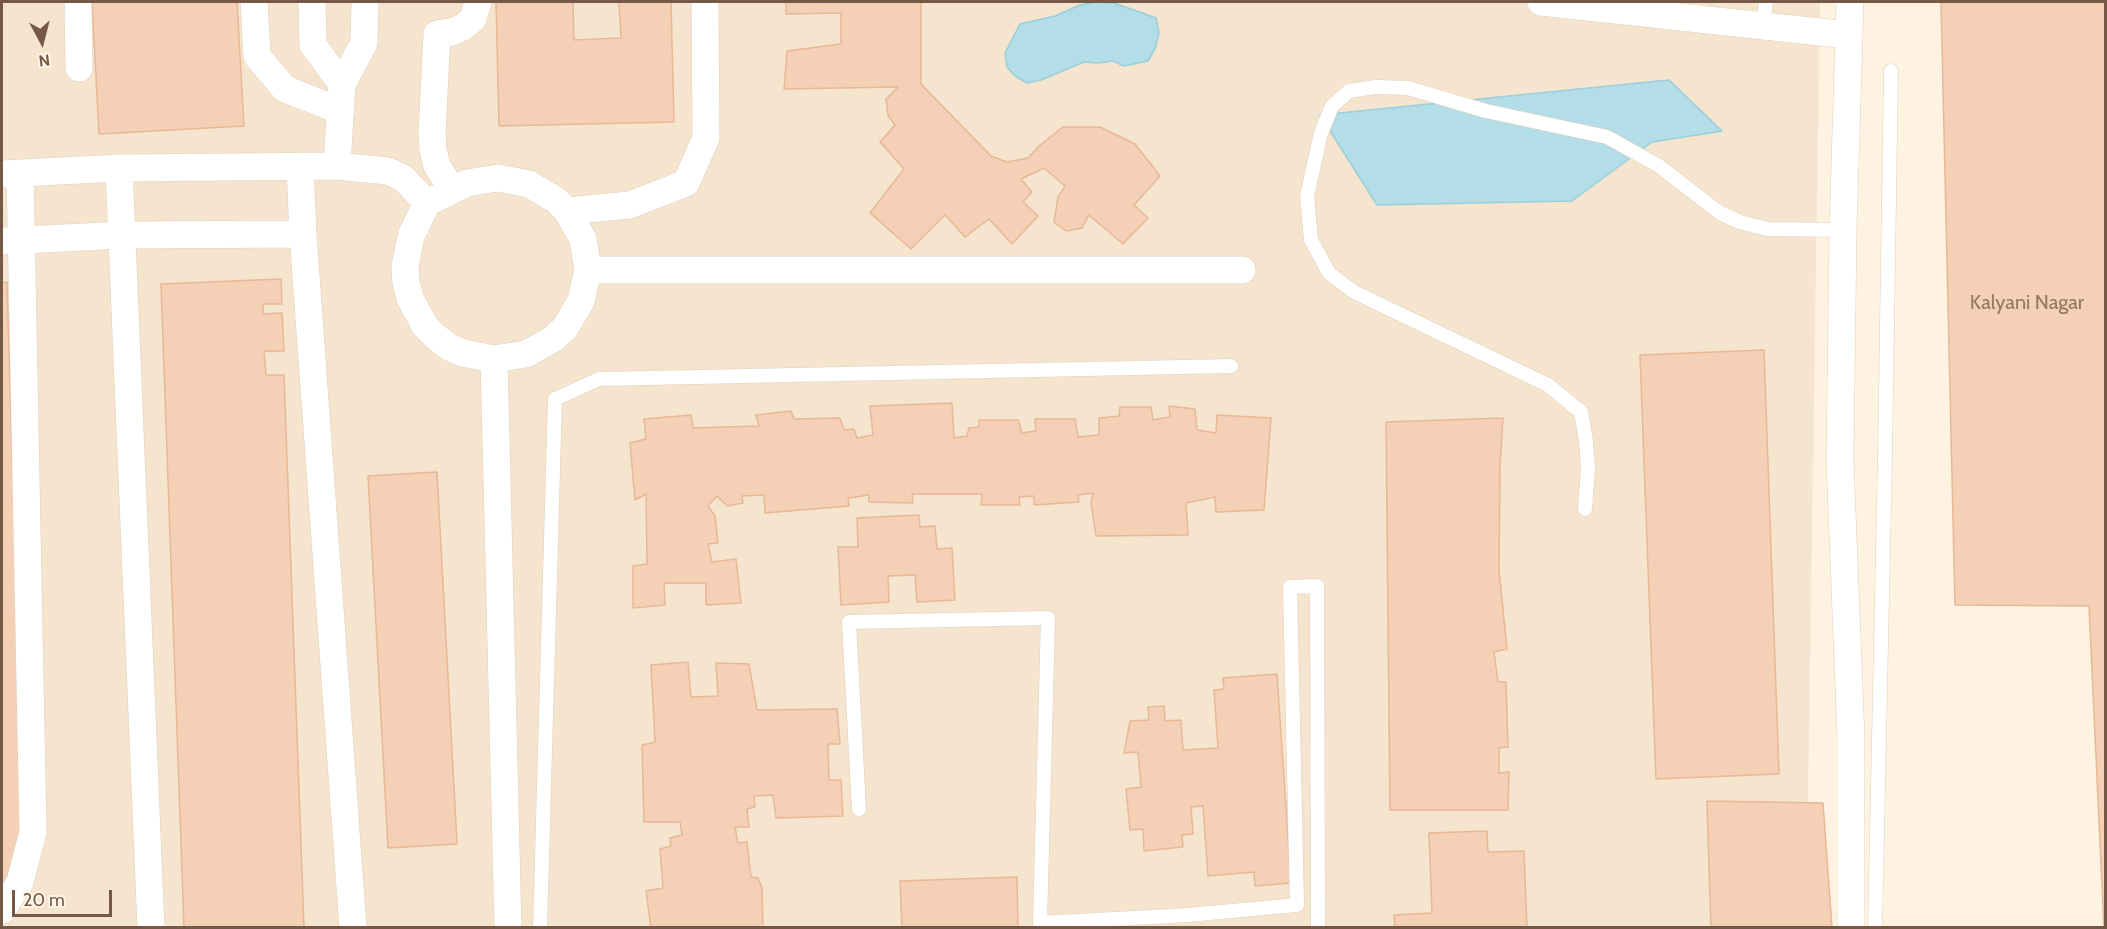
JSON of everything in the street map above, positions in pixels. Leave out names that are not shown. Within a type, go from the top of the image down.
[{"type":"street","points":[[78,2],[80,68]]},
{"type":"street","points":[[254,2],[257,56],[285,89],[341,98]]},
{"type":"street","points":[[312,2],[313,45],[341,98]]},
{"type":"street","points":[[337,166],[341,98],[364,43],[365,2]]},
{"type":"street","points":[[452,189],[437,166],[433,150],[437,34],[452,32],[464,27],[473,19],[478,2]]},
{"type":"street","points":[[567,211],[630,205],[686,183],[706,138],[705,2]]},
{"type":"street","points":[[1556,2],[1764,14],[1848,35]]},
{"type":"street","points":[[1850,2],[1840,460],[1851,738],[1851,927]]},
{"type":"street","points":[[2,910],[20,882],[33,832],[11,174],[119,168],[337,166],[388,171],[403,178],[427,203]]},
{"type":"street","points":[[119,168],[151,927]]},
{"type":"street","points":[[300,168],[353,927]]},
{"type":"street","points":[[498,178],[529,184],[543,191],[567,211],[583,239],[588,270],[581,301],[574,316],[559,334],[540,348],[526,354],[494,359],[463,353],[449,347],[425,326],[410,298],[406,283],[406,251],[427,203],[467,183],[498,178]]},
{"type":"street","points":[[12,240],[123,235],[303,234]]},
{"type":"street","points":[[588,270],[1242,270]]},
{"type":"street","points":[[494,359],[508,927]]},
{"type":"lane","points":[[1875,927],[1886,456],[1891,71]]},
{"type":"lane","points":[[1585,509],[1587,441],[1581,412],[1548,385],[1354,292],[1329,273],[1311,240],[1307,196],[1321,133],[1332,106],[1349,91],[1376,87],[1408,88],[1486,111],[1607,137],[1659,166],[1720,213],[1740,222],[1767,229],[1844,230]]},
{"type":"lane","points":[[540,927],[555,399],[599,379],[1231,366]]},
{"type":"lane","points":[[1297,905],[1290,587],[1317,586],[1318,927]]},
{"type":"lane","points":[[859,809],[849,622],[1048,618],[1040,923],[1188,915],[1297,905],[1318,909]]},
{"type":"shaded area","points":[[2,2],[1820,2],[1806,927],[2,928]]},
{"type":"water","points":[[1095,2],[1114,3],[1156,18],[1159,33],[1155,49],[1148,61],[1124,66],[1113,61],[1084,62],[1041,80],[1027,83],[1015,76],[1007,67],[1005,53],[1020,24],[1055,16],[1080,5]]},
{"type":"water","points":[[1669,80],[1722,131],[1652,142],[1572,201],[1377,205],[1320,115]]},
{"type":"building","points":[[92,2],[237,2],[244,126],[99,134]]},
{"type":"building","points":[[496,2],[573,2],[574,40],[621,38],[619,2],[671,2],[674,122],[499,126]]},
{"type":"building","points":[[786,2],[921,2],[921,84],[991,156],[1007,162],[1028,158],[1063,127],[1100,127],[1135,144],[1160,176],[1134,205],[1148,218],[1123,244],[1089,215],[1082,228],[1066,231],[1054,222],[1058,197],[1065,186],[1044,168],[1021,179],[1032,192],[1023,202],[1038,216],[1012,244],[989,219],[965,237],[945,215],[911,249],[870,213],[904,169],[880,142],[895,125],[888,115],[886,99],[898,87],[784,89],[787,51],[841,44],[841,13],[786,14]]},
{"type":"building","points":[[1941,2],[2106,2],[2106,928],[2104,928],[2089,606],[1955,605]]},
{"type":"building","points":[[281,279],[282,304],[263,304],[263,314],[282,313],[284,351],[264,351],[266,375],[284,375],[304,928],[184,928],[161,284]]},
{"type":"building","points":[[7,282],[23,843],[7,883],[2,886],[2,283]]},
{"type":"building","points":[[1764,350],[1779,774],[1656,779],[1640,355]]},
{"type":"building","points":[[952,403],[954,438],[967,436],[969,428],[979,427],[979,420],[1018,420],[1022,433],[1036,431],[1035,419],[1075,419],[1078,437],[1099,435],[1099,418],[1119,416],[1120,407],[1151,407],[1153,420],[1170,417],[1169,406],[1195,409],[1197,430],[1216,433],[1217,415],[1271,418],[1264,510],[1216,512],[1215,497],[1186,503],[1188,535],[1096,536],[1091,503],[1093,493],[1078,495],[1079,502],[1034,505],[1034,496],[1019,497],[1020,505],[981,505],[982,494],[912,494],[913,503],[869,502],[869,495],[848,498],[849,506],[765,513],[764,495],[742,496],[743,503],[727,506],[717,496],[708,506],[715,516],[718,543],[708,544],[712,562],[736,559],[741,603],[706,605],[706,583],[664,583],[665,605],[633,608],[633,566],[647,564],[646,494],[635,500],[630,443],[646,439],[644,419],[691,415],[693,428],[759,426],[756,415],[791,411],[794,419],[840,418],[844,430],[854,429],[857,438],[873,435],[870,406]]},
{"type":"building","points":[[1503,418],[1499,570],[1507,649],[1494,652],[1498,682],[1506,682],[1508,747],[1499,748],[1499,773],[1509,772],[1508,810],[1390,810],[1386,422]]},
{"type":"building","points":[[437,472],[457,844],[388,848],[368,476]]},
{"type":"building","points":[[919,515],[920,527],[935,526],[937,549],[952,548],[955,600],[917,602],[915,575],[888,576],[889,602],[841,605],[838,547],[858,547],[857,518]]},
{"type":"building","points":[[688,662],[691,697],[718,696],[716,663],[749,664],[757,710],[837,709],[840,744],[828,744],[829,780],[841,780],[843,816],[776,818],[773,795],[754,796],[755,807],[747,809],[749,827],[735,827],[738,843],[747,842],[751,877],[758,878],[762,888],[763,928],[651,928],[646,891],[663,888],[660,849],[671,846],[670,838],[682,835],[680,822],[644,822],[642,745],[655,742],[651,665]]},
{"type":"building","points":[[1277,674],[1291,883],[1255,886],[1254,872],[1208,876],[1203,806],[1191,807],[1193,834],[1182,835],[1183,847],[1144,851],[1143,829],[1130,830],[1126,789],[1141,787],[1138,752],[1124,753],[1130,721],[1149,720],[1148,707],[1164,706],[1165,721],[1181,720],[1183,750],[1218,748],[1214,690],[1224,689],[1223,678]]},
{"type":"building","points":[[1707,801],[1823,803],[1832,928],[1711,928]]},
{"type":"building","points":[[1487,831],[1488,852],[1524,851],[1527,928],[1395,928],[1394,915],[1432,913],[1429,833]]},
{"type":"building","points":[[1017,877],[1018,928],[902,928],[900,881]]}]
